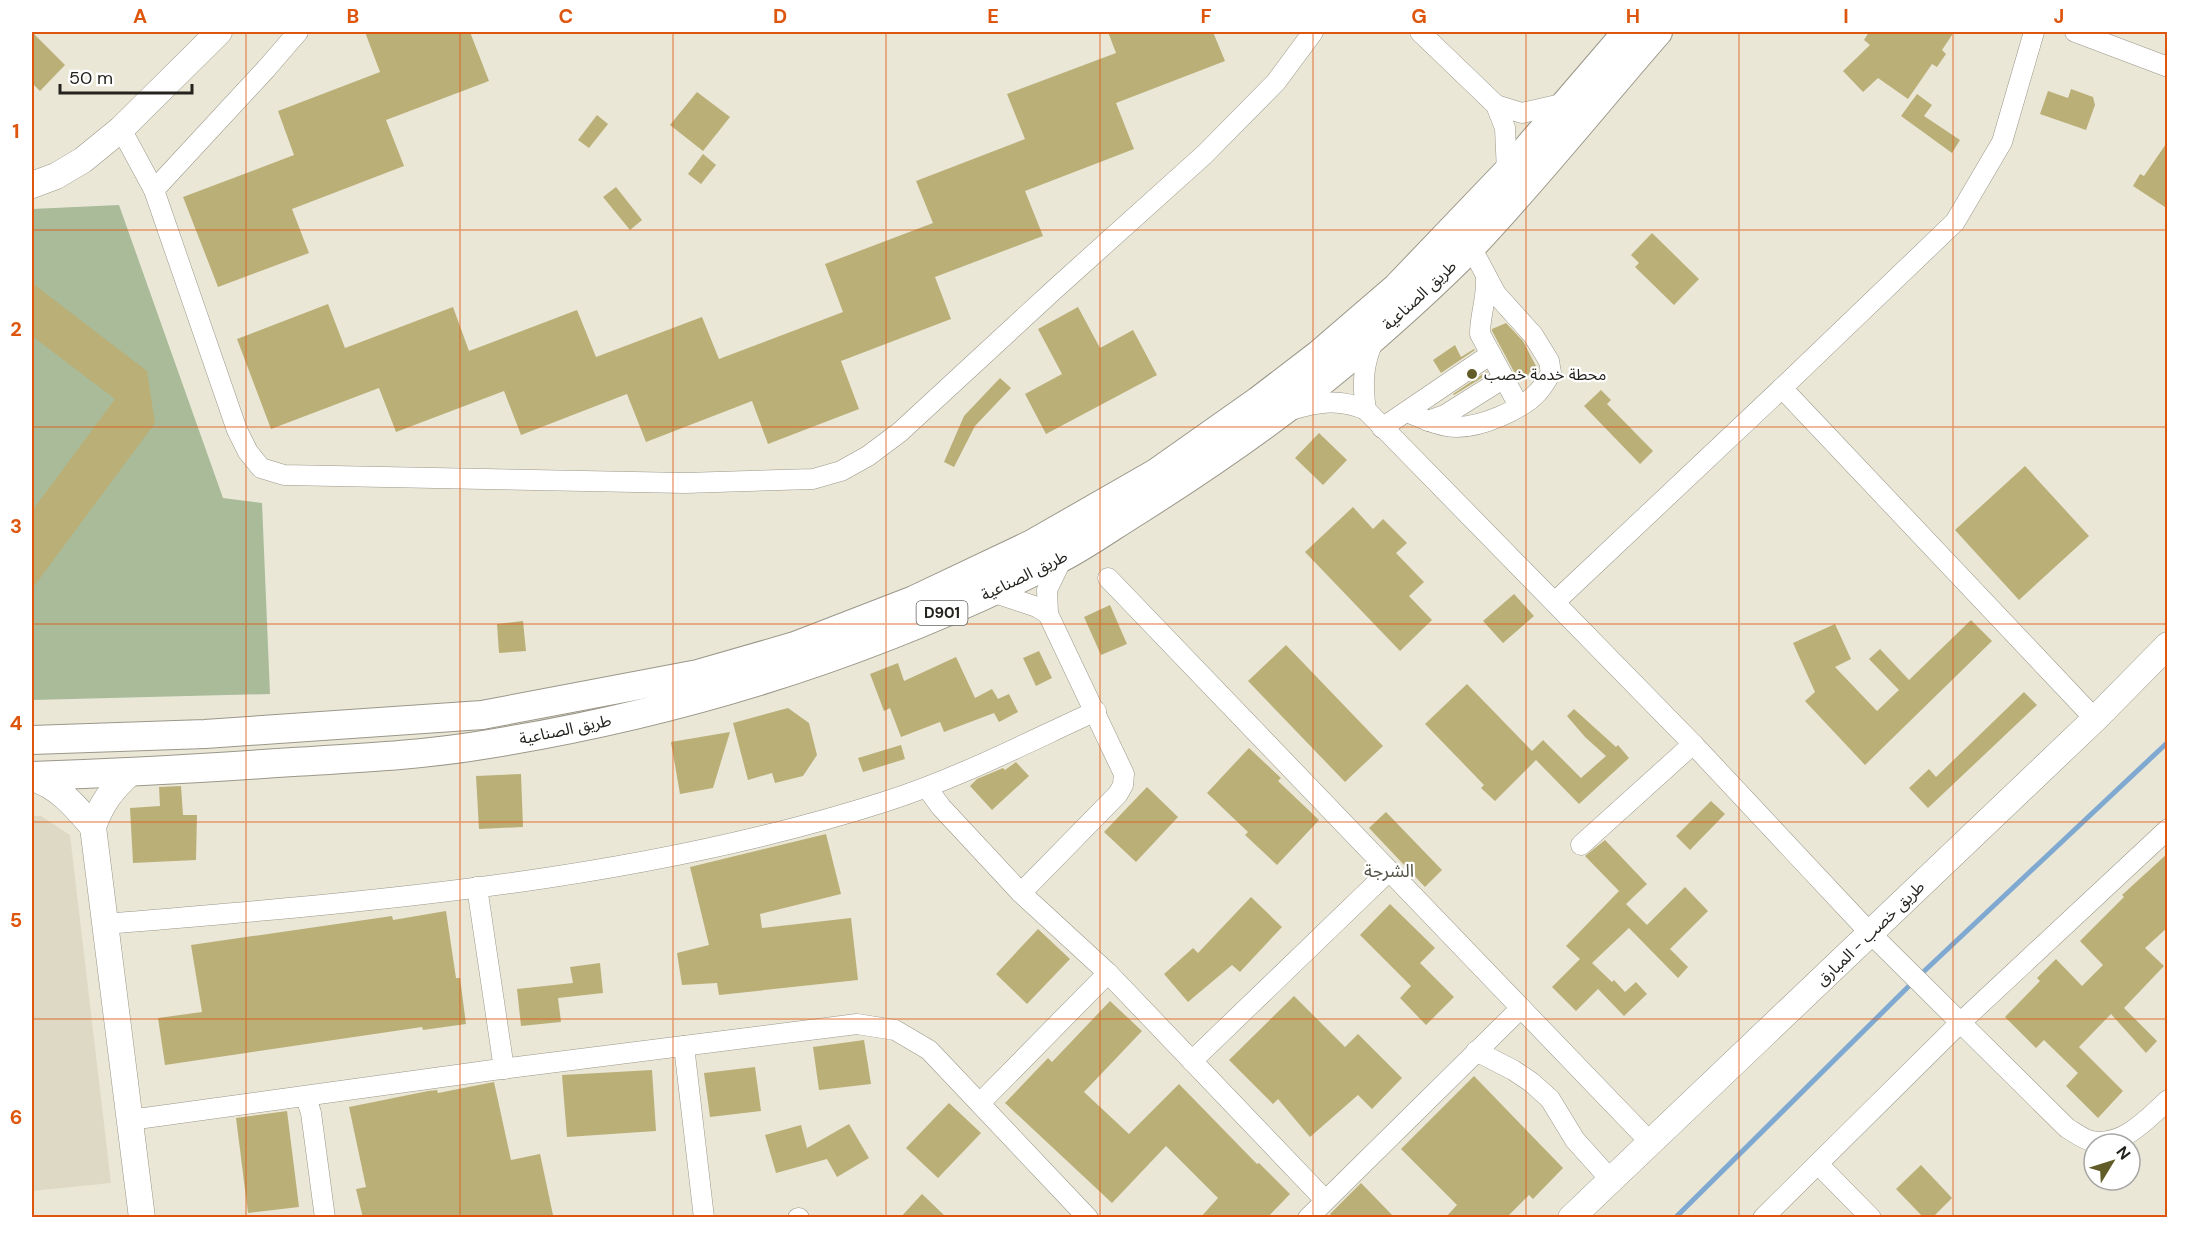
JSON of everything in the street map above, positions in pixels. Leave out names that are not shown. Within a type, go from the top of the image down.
[{"type":"highway","name":"طريق الصناعية","points":[[32,740],[205,734],[482,715],[698,674],[795,645],[903,604],[1032,544],[1156,473],[1318,355],[1397,287],[1507,172],[1627,32]]},
{"type":"highway","name":"طريق الصناعية","points":[[32,777],[374,757],[485,745],[574,728],[704,698],[803,667],[992,592],[1063,557],[1169,491],[1280,414],[1376,335],[1470,247],[1530,182],[1658,32]]},
{"type":"main road","points":[[32,185],[56,176],[83,160],[121,129],[219,32]]},
{"type":"main road","name":"طريق خصب - المبارق","points":[[1571,1218],[1650,1142],[1878,941],[2168,645]]},
{"type":"main road","points":[[130,773],[104,800],[93,827],[142,1218]]},
{"type":"main road","points":[[32,777],[62,792],[93,827]]},
{"type":"street","points":[[154,190],[298,32]]},
{"type":"street","points":[[121,129],[154,190],[237,430],[261,468],[284,475],[685,483],[813,479],[841,471],[868,456],[900,432],[1205,154],[1276,82],[1313,32]]},
{"type":"street","points":[[1420,32],[1496,105],[1505,128],[1507,172]]},
{"type":"street","points":[[1555,602],[1955,222],[2002,142],[2034,32]]},
{"type":"street","points":[[2075,32],[2168,67]]},
{"type":"street","points":[[1496,105],[1522,112],[1566,103]]},
{"type":"street","points":[[1407,412],[1428,421],[1455,428],[1468,426],[1493,419],[1519,406],[1539,391],[1551,373],[1549,361],[1533,335],[1496,294],[1470,247]]},
{"type":"street","points":[[1486,276],[1487,296],[1480,334],[1519,406]]},
{"type":"street","points":[[1365,410],[1364,371],[1368,353],[1376,335]]},
{"type":"street","points":[[1382,428],[1491,354]]},
{"type":"street","points":[[1428,421],[1445,415],[1504,378]]},
{"type":"street","points":[[1782,388],[2095,719]]},
{"type":"street","points":[[1280,414],[1303,406],[1336,401],[1352,404],[1365,410],[1693,744],[1878,941],[2067,1128],[2090,1141],[2113,1142],[2141,1125],[2168,1100]]},
{"type":"street","points":[[1021,893],[1118,794],[1123,785],[1124,774],[1048,614],[1047,590],[1063,557]]},
{"type":"street","points":[[1108,578],[1650,1142]]},
{"type":"street","points":[[992,592],[1037,607],[1048,614]]},
{"type":"street","points":[[106,924],[477,887],[734,844],[882,803],[927,788],[1096,711]]},
{"type":"street","points":[[1581,845],[1693,744]]},
{"type":"street","points":[[927,788],[941,807],[1021,893],[1108,973],[1325,1200]]},
{"type":"street","points":[[1762,1218],[1960,1023],[2168,829]]},
{"type":"street","points":[[1192,1061],[1389,870]]},
{"type":"street","points":[[477,887],[504,1069]]},
{"type":"street","points":[[980,1103],[1108,973]]},
{"type":"street","points":[[1308,1218],[1521,1008]]},
{"type":"street","points":[[130,1120],[857,1024],[896,1030],[929,1050],[1085,1216]]},
{"type":"street","points":[[684,1046],[704,1218]]},
{"type":"street","points":[[1476,1051],[1513,1070],[1550,1099],[1575,1140],[1610,1179]]},
{"type":"street","points":[[306,1097],[311,1113],[325,1218]]},
{"type":"street","points":[[1818,1164],[1871,1218]]},
{"type":"shaded area","points":[[32,816],[41,816],[70,835],[111,1183],[32,1191]]},
{"type":"green space","points":[[119,205],[223,498],[262,503],[270,694],[32,700],[32,209]]},
{"type":"building","points":[[32,32],[65,65],[40,91],[32,83]]},
{"type":"building","points":[[365,32],[470,32],[489,81],[386,120],[404,166],[292,209],[309,253],[218,287],[183,197],[294,155],[278,111],[380,72]]},
{"type":"building","points":[[1108,32],[1213,32],[1225,61],[1116,103],[1134,149],[1025,191],[1043,236],[935,277],[951,319],[841,361],[859,409],[768,444],[752,401],[646,442],[627,394],[521,435],[504,391],[396,432],[379,388],[271,429],[237,339],[328,304],[345,348],[453,307],[469,351],[577,310],[596,357],[702,317],[719,359],[843,312],[825,264],[933,223],[916,181],[1025,139],[1007,94],[1116,53]]},
{"type":"building","points":[[1869,32],[1954,32],[1942,50],[1946,54],[1937,67],[1932,64],[1908,99],[1878,78],[1863,92],[1843,71],[1870,45],[1864,40]]},
{"type":"building","points":[[2071,89],[2093,97],[2095,105],[2086,130],[2040,114],[2048,91],[2068,98]]},
{"type":"building","points":[[697,92],[730,117],[703,151],[670,125]]},
{"type":"building","points":[[1917,94],[1932,105],[1924,116],[1960,140],[1952,153],[1901,116]]},
{"type":"building","points":[[597,115],[608,124],[589,148],[578,140]]},
{"type":"building","points":[[2168,141],[2168,209],[2133,186],[2140,174],[2144,176]]},
{"type":"building","points":[[703,154],[716,165],[701,184],[688,174]]},
{"type":"building","points":[[616,187],[642,220],[630,230],[603,197]]},
{"type":"building","points":[[1652,233],[1699,279],[1674,305],[1635,267],[1639,263],[1631,255]]},
{"type":"building","points":[[32,283],[147,371],[155,423],[32,589],[32,511],[115,399],[32,336]]},
{"type":"building","points":[[1078,307],[1100,348],[1133,330],[1157,375],[1046,434],[1025,394],[1062,374],[1038,329]]},
{"type":"building","points":[[1506,323],[1523,341],[1538,370],[1519,381],[1492,331]]},
{"type":"building","points":[[1455,345],[1461,357],[1475,350],[1441,373],[1433,360]]},
{"type":"building","points":[[1487,371],[1488,374],[1453,394]]},
{"type":"building","points":[[1000,378],[1011,388],[975,426],[954,467],[944,462],[964,416]]},
{"type":"building","points":[[1601,390],[1611,400],[1607,404],[1653,451],[1640,464],[1584,406]]},
{"type":"building","points":[[1319,433],[1347,460],[1323,485],[1295,458]]},
{"type":"building","points":[[2025,466],[2089,536],[2019,600],[1955,530]]},
{"type":"building","points":[[1353,507],[1373,529],[1383,519],[1407,543],[1396,553],[1424,582],[1409,596],[1432,620],[1400,651],[1305,552]]},
{"type":"building","points":[[1514,594],[1534,616],[1503,643],[1483,621]]},
{"type":"building","points":[[1110,605],[1127,644],[1101,655],[1084,617]]},
{"type":"building","points":[[1971,620],[1992,641],[1865,765],[1805,701],[1815,692],[1793,643],[1835,624],[1851,659],[1835,667],[1877,711],[1899,690],[1869,659],[1880,649],[1909,680]]},
{"type":"building","points":[[523,621],[526,651],[499,653],[497,624]]},
{"type":"building","points":[[1286,645],[1383,746],[1345,782],[1248,681]]},
{"type":"building","points":[[1039,651],[1052,678],[1036,686],[1023,658]]},
{"type":"building","points":[[956,657],[975,698],[992,689],[998,699],[1009,694],[1018,712],[999,722],[994,713],[944,732],[940,722],[901,737],[890,708],[884,711],[870,674],[898,663],[904,681]]},
{"type":"building","points":[[1467,684],[1532,751],[1543,740],[1581,778],[1606,756],[1567,716],[1574,709],[1616,747],[1618,745],[1629,758],[1579,804],[1536,760],[1495,801],[1481,788],[1484,785],[1425,724]]},
{"type":"building","points":[[2024,692],[2037,705],[1928,808],[1909,788],[1929,769],[1936,777]]},
{"type":"building","points":[[788,708],[809,723],[817,755],[803,776],[775,783],[772,773],[748,780],[733,723]]},
{"type":"building","points":[[730,732],[713,788],[680,794],[671,742]]},
{"type":"building","points":[[901,745],[905,759],[863,772],[858,758]]},
{"type":"building","points":[[1249,748],[1281,778],[1278,781],[1319,820],[1277,865],[1245,835],[1248,832],[1207,793]]},
{"type":"building","points":[[1016,762],[1029,776],[992,810],[970,786],[977,779],[1003,768],[1005,770]]},
{"type":"building","points":[[521,774],[523,827],[479,829],[476,776]]},
{"type":"building","points":[[181,786],[183,815],[197,815],[196,860],[133,863],[130,808],[160,806],[159,787]]},
{"type":"building","points":[[1147,787],[1178,817],[1136,862],[1104,832]]},
{"type":"building","points":[[1711,801],[1725,814],[1690,850],[1676,836]]},
{"type":"building","points":[[1386,812],[1442,870],[1425,887],[1369,828]]},
{"type":"building","points":[[826,834],[841,894],[760,914],[762,928],[851,918],[858,980],[719,995],[717,983],[682,985],[677,953],[709,945],[690,867]]},
{"type":"building","points":[[1605,840],[1647,884],[1626,904],[1647,925],[1685,887],[1708,911],[1670,949],[1688,967],[1678,978],[1629,928],[1592,963],[1625,992],[1636,982],[1647,994],[1624,1016],[1598,989],[1576,1011],[1552,987],[1580,959],[1566,946],[1619,891],[1585,856]]},
{"type":"building","points":[[2168,853],[2168,927],[2145,948],[2164,966],[2124,1008],[2157,1041],[2146,1053],[2111,1014],[2079,1047],[2123,1091],[2098,1118],[2066,1086],[2078,1073],[2044,1040],[2036,1048],[2005,1017],[2040,981],[2037,978],[2056,959],[2082,986],[2103,965],[2080,941],[2124,897],[2122,895]]},
{"type":"building","points":[[1251,897],[1282,927],[1240,972],[1232,965],[1188,1002],[1164,974],[1193,948],[1198,953]]},
{"type":"building","points":[[1390,904],[1435,948],[1420,963],[1454,997],[1426,1025],[1400,998],[1411,986],[1360,935]]},
{"type":"building","points":[[446,911],[456,978],[460,978],[466,1024],[423,1030],[422,1027],[165,1065],[158,1018],[202,1012],[191,945],[392,916],[393,920]]},
{"type":"building","points":[[1038,929],[1070,959],[1027,1004],[996,974]]},
{"type":"building","points":[[600,963],[603,993],[558,998],[561,1022],[521,1026],[517,989],[573,983],[570,967]]},
{"type":"building","points":[[1294,996],[1345,1047],[1358,1034],[1402,1078],[1372,1109],[1358,1095],[1310,1137],[1278,1099],[1273,1104],[1229,1060]]},
{"type":"building","points":[[1110,1001],[1142,1031],[1084,1092],[1129,1134],[1179,1084],[1257,1164],[1259,1163],[1290,1194],[1267,1218],[1200,1218],[1218,1198],[1166,1146],[1112,1203],[1005,1103],[1048,1058],[1052,1062]]},
{"type":"building","points":[[864,1040],[871,1084],[819,1090],[813,1047]]},
{"type":"building","points":[[755,1067],[761,1111],[710,1117],[704,1073]]},
{"type":"building","points":[[652,1070],[656,1131],[567,1137],[562,1075]]},
{"type":"building","points":[[1474,1076],[1563,1168],[1533,1199],[1529,1195],[1506,1218],[1445,1218],[1457,1205],[1401,1149]]},
{"type":"building","points":[[494,1082],[511,1160],[540,1154],[553,1215],[539,1218],[363,1218],[356,1189],[366,1187],[349,1107],[428,1091],[437,1090],[438,1093]]},
{"type":"building","points":[[949,1103],[981,1133],[938,1178],[906,1148]]},
{"type":"building","points":[[287,1111],[299,1207],[248,1213],[236,1118]]},
{"type":"building","points":[[849,1124],[869,1158],[837,1177],[827,1159],[776,1173],[765,1135],[801,1125],[807,1148]]},
{"type":"building","points":[[1921,1165],[1952,1198],[1932,1218],[1924,1218],[1896,1189]]},
{"type":"building","points":[[1361,1183],[1395,1218],[1334,1218],[1330,1214]]},
{"type":"building","points":[[922,1194],[947,1218],[900,1218]]},
{"type":"waterway","points":[[1919,976],[2168,742]]},
{"type":"waterway","points":[[1675,1218],[1913,982]]},
{"type":"place","name":"محطة خدمة خصب","points":[[1472,374]]},
{"type":"district","name":"الشرجة","points":[[1389,871]]}]
